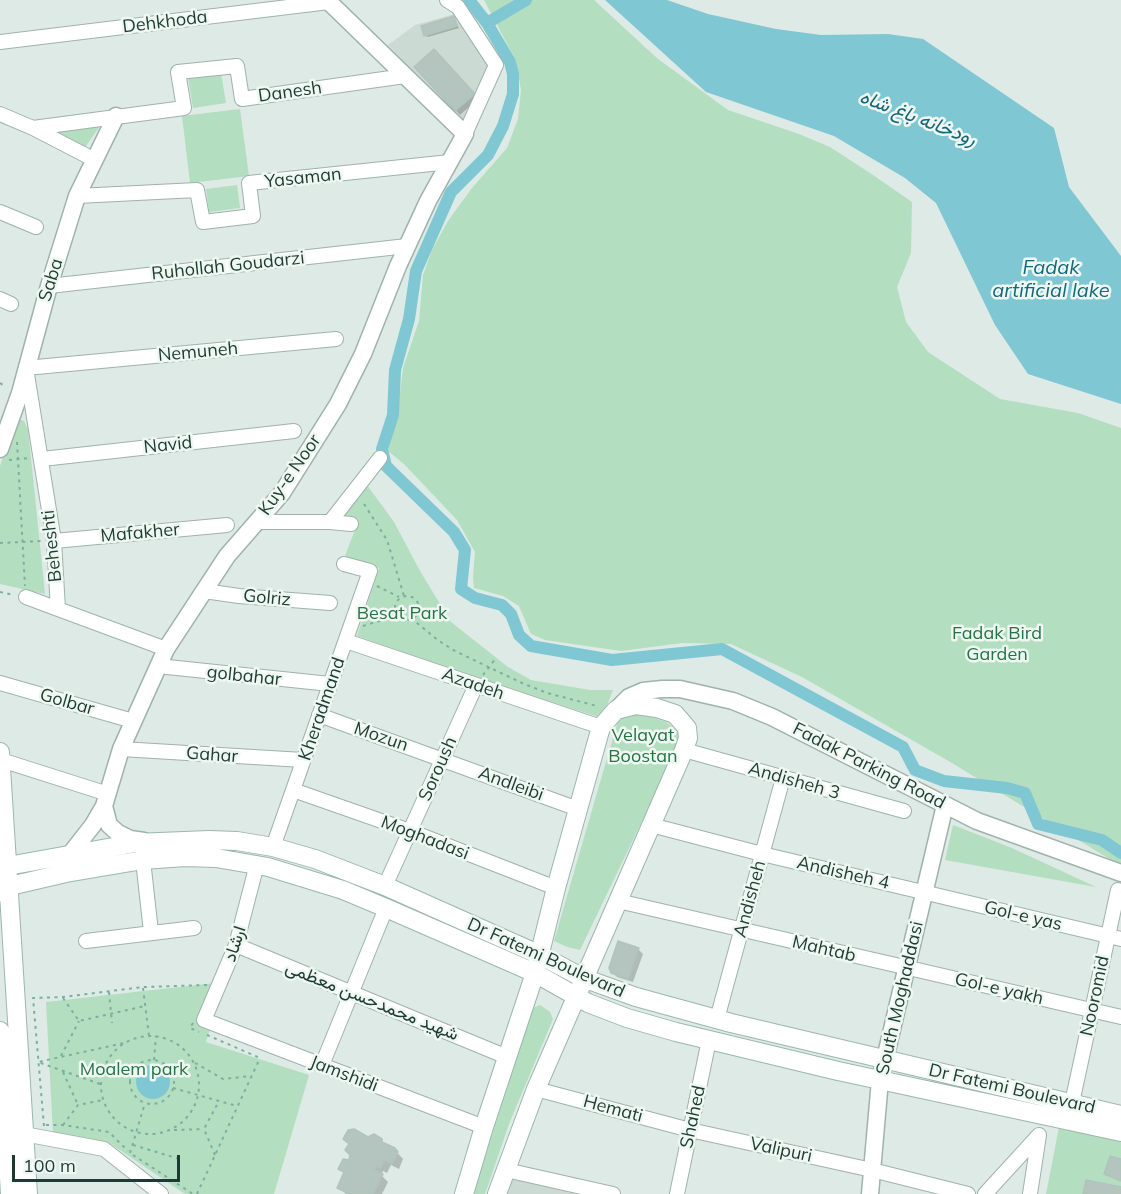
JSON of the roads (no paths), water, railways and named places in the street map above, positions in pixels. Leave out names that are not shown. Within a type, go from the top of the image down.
[{"type":"main road","points":[[464,1194],[535,973],[601,726],[616,710],[636,705],[675,714],[687,728],[688,738],[684,750],[536,1089],[497,1194]]},
{"type":"main road","points":[[0,752],[4,879],[28,1194]]},
{"type":"main road","name":"Dr Fatemi Boulevard","points":[[4,879],[71,853],[109,846],[218,841],[273,847],[315,859],[385,886],[540,954],[583,978],[636,998],[886,1060],[1121,1114]]},
{"type":"main road","name":"Dr Fatemi Boulevard","points":[[4,879],[66,873],[143,860],[206,858],[257,864],[301,876],[386,908],[535,973],[576,997],[627,1018],[709,1040],[880,1080],[1121,1132]]},
{"type":"main road","points":[[0,1031],[10,1194]]},
{"type":"main road","points":[[1091,1108],[1121,1101]]},
{"type":"street","points":[[328,1],[465,134],[496,65],[458,7],[447,0]]},
{"type":"street","name":"Dehkhoda","points":[[0,42],[328,1]]},
{"type":"street","name":"Danesh","points":[[33,128],[184,108],[178,72],[237,66],[242,99],[405,76]]},
{"type":"street","points":[[0,114],[93,159]]},
{"type":"street","name":"Saba","points":[[0,449],[77,196],[93,159],[116,116]]},
{"type":"street","name":"Kuy-e Noor","points":[[71,853],[93,825],[106,800],[121,749],[166,649],[227,556],[282,494],[338,404],[363,354],[372,328],[428,201],[465,134]]},
{"type":"street","name":"Yasaman","points":[[77,196],[197,190],[202,222],[253,216],[249,183],[450,162]]},
{"type":"street","points":[[0,212],[36,228]]},
{"type":"street","name":"Ruhollah Goudarzi","points":[[49,286],[407,246]]},
{"type":"street","name":"Nemuneh","points":[[26,368],[336,339]]},
{"type":"street","name":"Beheshti","points":[[26,368],[54,541],[58,609],[166,649]]},
{"type":"street","points":[[11,417],[22,411],[31,414],[36,419]]},
{"type":"street","name":"Navid","points":[[42,458],[294,431]]},
{"type":"street","points":[[330,522],[380,458]]},
{"type":"street","points":[[257,522],[330,522],[351,525]]},
{"type":"street","name":"Mafakher","points":[[54,541],[227,525]]},
{"type":"street","name":"Kheradmand","points":[[273,847],[368,576],[344,564]]},
{"type":"street","name":"Golriz","points":[[204,591],[330,603]]},
{"type":"street","points":[[26,597],[58,609]]},
{"type":"street","name":"Azadeh","points":[[347,635],[476,685],[601,726]]},
{"type":"street","name":"golbahar","points":[[158,666],[330,684]]},
{"type":"street","name":"Golbar","points":[[0,683],[133,721]]},
{"type":"street","name":"Soroush","points":[[385,886],[476,685]]},
{"type":"street","name":"Fadak Parking Road","points":[[616,710],[629,697],[643,691],[662,689],[680,689],[733,701],[772,717],[976,821],[1120,882]]},
{"type":"street","name":"Mozun","points":[[319,715],[443,758]]},
{"type":"street","name":"Gahar","points":[[121,749],[303,760]]},
{"type":"street","name":"Andisheh 3","points":[[684,750],[904,811]]},
{"type":"street","name":"Andleibi","points":[[443,758],[578,809]]},
{"type":"street","points":[[1,760],[106,800],[109,825],[130,839],[151,843]]},
{"type":"street","name":"Andisheh","points":[[717,1019],[783,778]]},
{"type":"street","name":"Moghadasi","points":[[293,790],[410,831],[556,888]]},
{"type":"street","name":"South Moghaddasi","points":[[870,1194],[880,1080],[945,804]]},
{"type":"street","name":"Andisheh 4","points":[[651,825],[924,892]]},
{"type":"street","points":[[143,860],[151,932]]},
{"type":"street","name":"ارشاد","points":[[199,1020],[236,945],[257,864]]},
{"type":"street","name":"Nooromid","points":[[1072,1103],[1092,1010],[1114,938],[1120,882]]},
{"type":"street","name":"Gol-e yas","points":[[924,892],[1114,938]]},
{"type":"street","name":"Mahtab","points":[[618,901],[907,968]]},
{"type":"street","points":[[322,1065],[386,908]]},
{"type":"street","points":[[86,941],[194,928]]},
{"type":"street","name":"شهید محمدحسن معظمی","points":[[236,945],[507,1057]]},
{"type":"street","name":"Gol-e yakh","points":[[907,968],[1121,1017]]},
{"type":"street","name":"Jamshidi","points":[[199,1020],[484,1127]]},
{"type":"street","name":"Shahed","points":[[677,1194],[709,1040]]},
{"type":"street","name":"Hemati","points":[[536,1089],[690,1130]]},
{"type":"street","name":"Valipuri","points":[[690,1130],[872,1170],[968,1194]]},
{"type":"street","points":[[24,1134],[104,1149],[161,1194]]},
{"type":"street","points":[[985,1194],[1039,1136],[1030,1194]]},
{"type":"street","points":[[506,1170],[613,1194]]},
{"type":"water","name":"Fadak artificial lake","points":[[605,0],[667,0],[708,14],[776,29],[821,35],[888,34],[923,39],[1054,128],[1069,187],[1121,256],[1121,404],[1028,374],[995,325],[936,203],[905,178],[834,136],[706,92]]},
{"type":"water","points":[[153,1065],[165,1070],[170,1082],[165,1094],[153,1099],[141,1094],[136,1082],[141,1070]]},
{"type":"waterway","points":[[469,0],[487,23],[510,62],[513,74],[513,94],[503,126],[488,155],[451,192],[416,271],[409,319],[395,370],[393,415],[382,449],[386,466],[454,532],[465,550],[461,589],[475,598],[502,605],[511,614],[519,635],[531,646],[612,660],[722,649],[903,747],[915,770],[944,781],[1007,788],[1025,793],[1038,824],[1102,840],[1121,853]]},
{"type":"waterway","points":[[487,23],[526,0]]},
{"type":"water label","name":"رودخانه باغ شاه","points":[[918,118]]},
{"type":"park label","name":"Besat Park","points":[[402,614]]},
{"type":"park label","name":"Fadak Bird Garden","points":[[997,644]]},
{"type":"park label","name":"Velayat Boostan","points":[[643,746]]},
{"type":"park label","name":"Moalem park","points":[[134,1070]]}]
